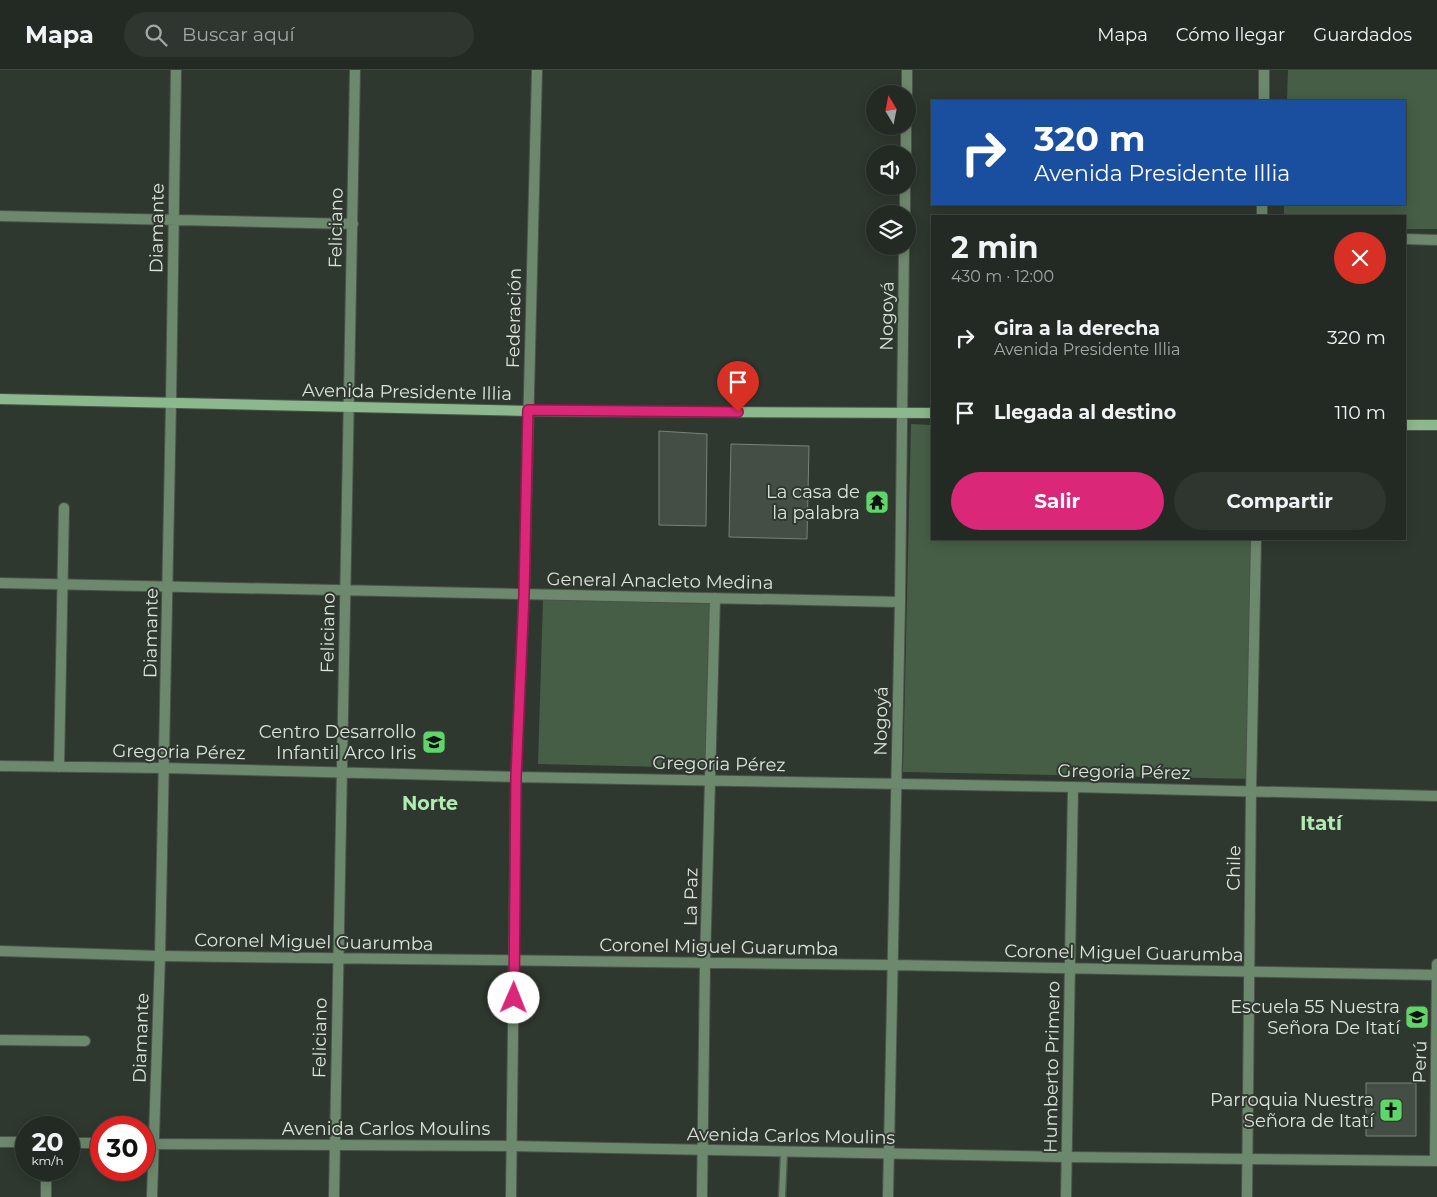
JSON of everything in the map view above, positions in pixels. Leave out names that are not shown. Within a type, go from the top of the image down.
[{"type":"main road","name":"Avenida Presidente Illia","points":[[0,399],[528,410],[902,412],[931,414]]},
{"type":"main road","points":[[1406,425],[1437,425]]},
{"type":"street","name":"Diamante","points":[[151,1116],[160,956],[176,70]]},
{"type":"street","name":"Feliciano","points":[[334,1197],[337,958],[353,224],[354,70]]},
{"type":"street","name":"Federación","points":[[511,1197],[516,777],[524,594],[537,70]]},
{"type":"street","points":[[907,70],[907,85]]},
{"type":"street","points":[[1264,70],[1264,100]]},
{"type":"street","points":[[0,216],[353,224]]},
{"type":"street","points":[[1406,239],[1437,240]]},
{"type":"street","name":"Nogoyá","points":[[888,1197],[900,602],[904,255]]},
{"type":"street","points":[[59,767],[64,508]]},
{"type":"street","name":"Chile","points":[[1247,1197],[1251,791],[1256,540]]},
{"type":"street","name":"General Anacleto Medina","points":[[0,584],[900,602]]},
{"type":"street","name":"La Paz","points":[[702,1197],[705,963],[715,598]]},
{"type":"street","name":"Gregoria Pérez","points":[[0,766],[1437,796]]},
{"type":"street","name":"Humberto Primero","points":[[1066,1197],[1073,787]]},
{"type":"street","name":"Coronel Miguel Guarumba","points":[[0,951],[160,956],[892,965],[1437,975]]},
{"type":"street","name":"Perú","points":[[1436,1161],[1437,964]]},
{"type":"street","points":[[0,1040],[84,1040]]},
{"type":"street","points":[[0,1142],[15,1142]]},
{"type":"street","name":"Avenida Carlos Moulins","points":[[155,1144],[511,1146],[1067,1157],[1436,1161]]},
{"type":"street","points":[[46,1181],[46,1197]]},
{"type":"street","name":"Diamante","points":[[151,1181],[152,1197]]},
{"type":"lane","points":[[782,1197],[784,1152]]},
{"type":"green space","points":[[1288,70],[1437,70],[1437,229],[1406,229],[1406,215],[1284,215],[1284,205],[1406,205],[1406,100],[1287,100]]},
{"type":"green space","points":[[911,424],[931,425],[931,540],[1258,540],[1253,779],[903,772]]},
{"type":"green space","points":[[543,599],[710,604],[706,768],[538,764]]},
{"type":"building","points":[[659,431],[707,434],[706,526],[659,525]]},
{"type":"building","points":[[731,444],[809,446],[807,539],[729,537]]},
{"type":"building","name":"Parroquia Nuestra Señora de Itatí","points":[[1366,1083],[1416,1083],[1416,1136],[1366,1136]]},
{"type":"place","name":"La casa de la palabra","points":[[877,502]]},
{"type":"place","name":"Centro Desarrollo Infantil Arco Iris","points":[[434,742]]},
{"type":"place","name":"Escuela 55 Nuestra Señora De Itatí","points":[[1417,1017]]},
{"type":"place","name":"Parroquia Nuestra Señora de Itatí","points":[[1391,1110]]},
{"type":"district","name":"Norte","points":[[430,803]]},
{"type":"district","name":"Itatí","points":[[1321,823]]},
{"type":"route","points":[[514,998],[516,777],[524,594],[528,410],[738,412]]}]
